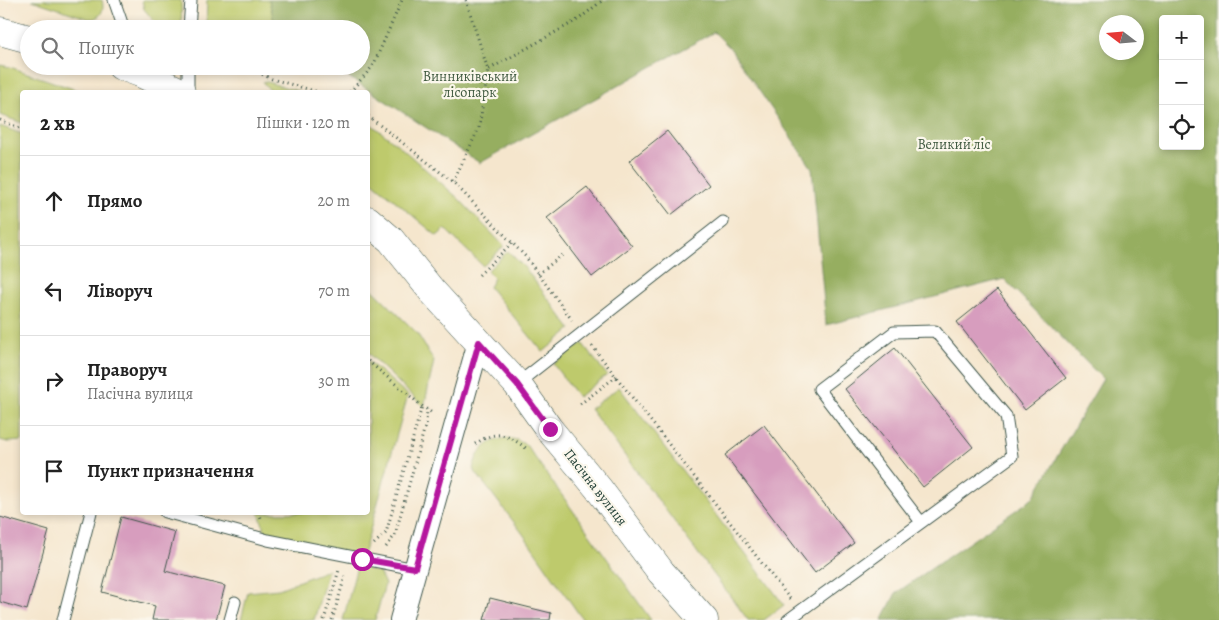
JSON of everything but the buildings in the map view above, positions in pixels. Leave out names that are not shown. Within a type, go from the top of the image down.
[{"type":"main road","points":[[0,31],[20,36]]},
{"type":"main road","points":[[147,75],[177,90]]},
{"type":"main road","name":"Пасічна вулиця","points":[[370,222],[391,240],[432,291],[517,384],[661,572],[704,620]]},
{"type":"street","points":[[401,620],[479,342]]},
{"type":"lane","points":[[114,0],[121,20]]},
{"type":"lane","points":[[190,20],[191,0]]},
{"type":"lane","points":[[188,75],[188,90]]},
{"type":"lane","points":[[517,384],[723,222]]},
{"type":"lane","points":[[788,620],[1012,456],[1006,416],[935,331],[894,332],[819,389],[921,522]]},
{"type":"lane","points":[[62,620],[90,515]]},
{"type":"lane","points":[[176,515],[268,540],[359,559],[415,568]]},
{"type":"lane","points":[[230,620],[235,602]]},
{"type":"path","points":[[370,69],[402,0]]},
{"type":"path","points":[[453,182],[479,128],[488,70],[466,0]]},
{"type":"path","points":[[488,70],[579,19],[603,0]]},
{"type":"path","points":[[263,75],[311,90]]},
{"type":"path","points":[[352,90],[365,75]]},
{"type":"path","points":[[370,118],[453,182],[526,257],[582,333],[799,612]]},
{"type":"path","points":[[0,120],[20,128]]},
{"type":"path","points":[[479,275],[512,243]]},
{"type":"path","points":[[538,274],[564,254]]},
{"type":"path","points":[[370,363],[432,413]]},
{"type":"path","points":[[580,404],[617,376]]},
{"type":"path","points":[[370,545],[376,543],[386,534],[422,406]]},
{"type":"path","points":[[332,620],[348,566],[359,559],[379,552],[395,536],[426,424],[427,409]]},
{"type":"path","points":[[472,447],[486,437],[500,435],[510,436],[526,448]]},
{"type":"path","points":[[324,620],[341,562]]},
{"type":"green space","points":[[32,0],[102,0],[103,7],[99,16],[89,19]]},
{"type":"green space","points":[[142,0],[181,0],[182,20],[153,20],[144,9]]},
{"type":"green space","points":[[207,0],[269,0],[274,20],[206,20]]},
{"type":"green space","name":"Великий ліс","points":[[269,0],[1219,0],[1219,620],[882,620],[896,593],[1032,499],[1103,379],[1004,279],[826,325],[812,168],[730,48],[714,32],[480,163],[346,75],[370,75],[370,20],[274,20]]},
{"type":"green space","points":[[0,65],[20,70],[20,75],[33,75],[76,90],[20,90],[20,122],[0,115]]},
{"type":"green space","points":[[264,81],[294,90],[270,90],[263,83]]},
{"type":"green space","points":[[370,124],[398,145],[458,198],[504,246],[483,266],[445,229],[437,236],[370,180]]},
{"type":"green space","points":[[0,126],[20,133],[20,441],[8,442],[0,440]]},
{"type":"green space","points":[[508,251],[525,268],[571,329],[543,352],[489,287],[494,278],[487,271]]},
{"type":"green space","points":[[370,287],[417,333],[434,361],[424,407],[370,355]]},
{"type":"green space","points":[[582,343],[607,375],[578,397],[553,364]]},
{"type":"green space","points":[[370,363],[408,395],[362,559],[268,540],[260,515],[370,515]]},
{"type":"green space","points":[[619,387],[784,605],[764,620],[748,620],[590,409]]},
{"type":"green space","points":[[507,438],[517,440],[526,445],[651,620],[583,620],[523,534],[473,469],[477,456],[484,447],[494,441]]},
{"type":"green space","points":[[357,566],[379,572],[385,584],[375,620],[343,620]]},
{"type":"green space","points":[[328,570],[314,620],[241,620],[248,592],[279,589]]},
{"type":"route","points":[[362,559],[415,568],[479,342],[517,384],[550,429]]},
{"type":"park label","name":"Винниківський лісопарк","points":[[470,84]]}]
